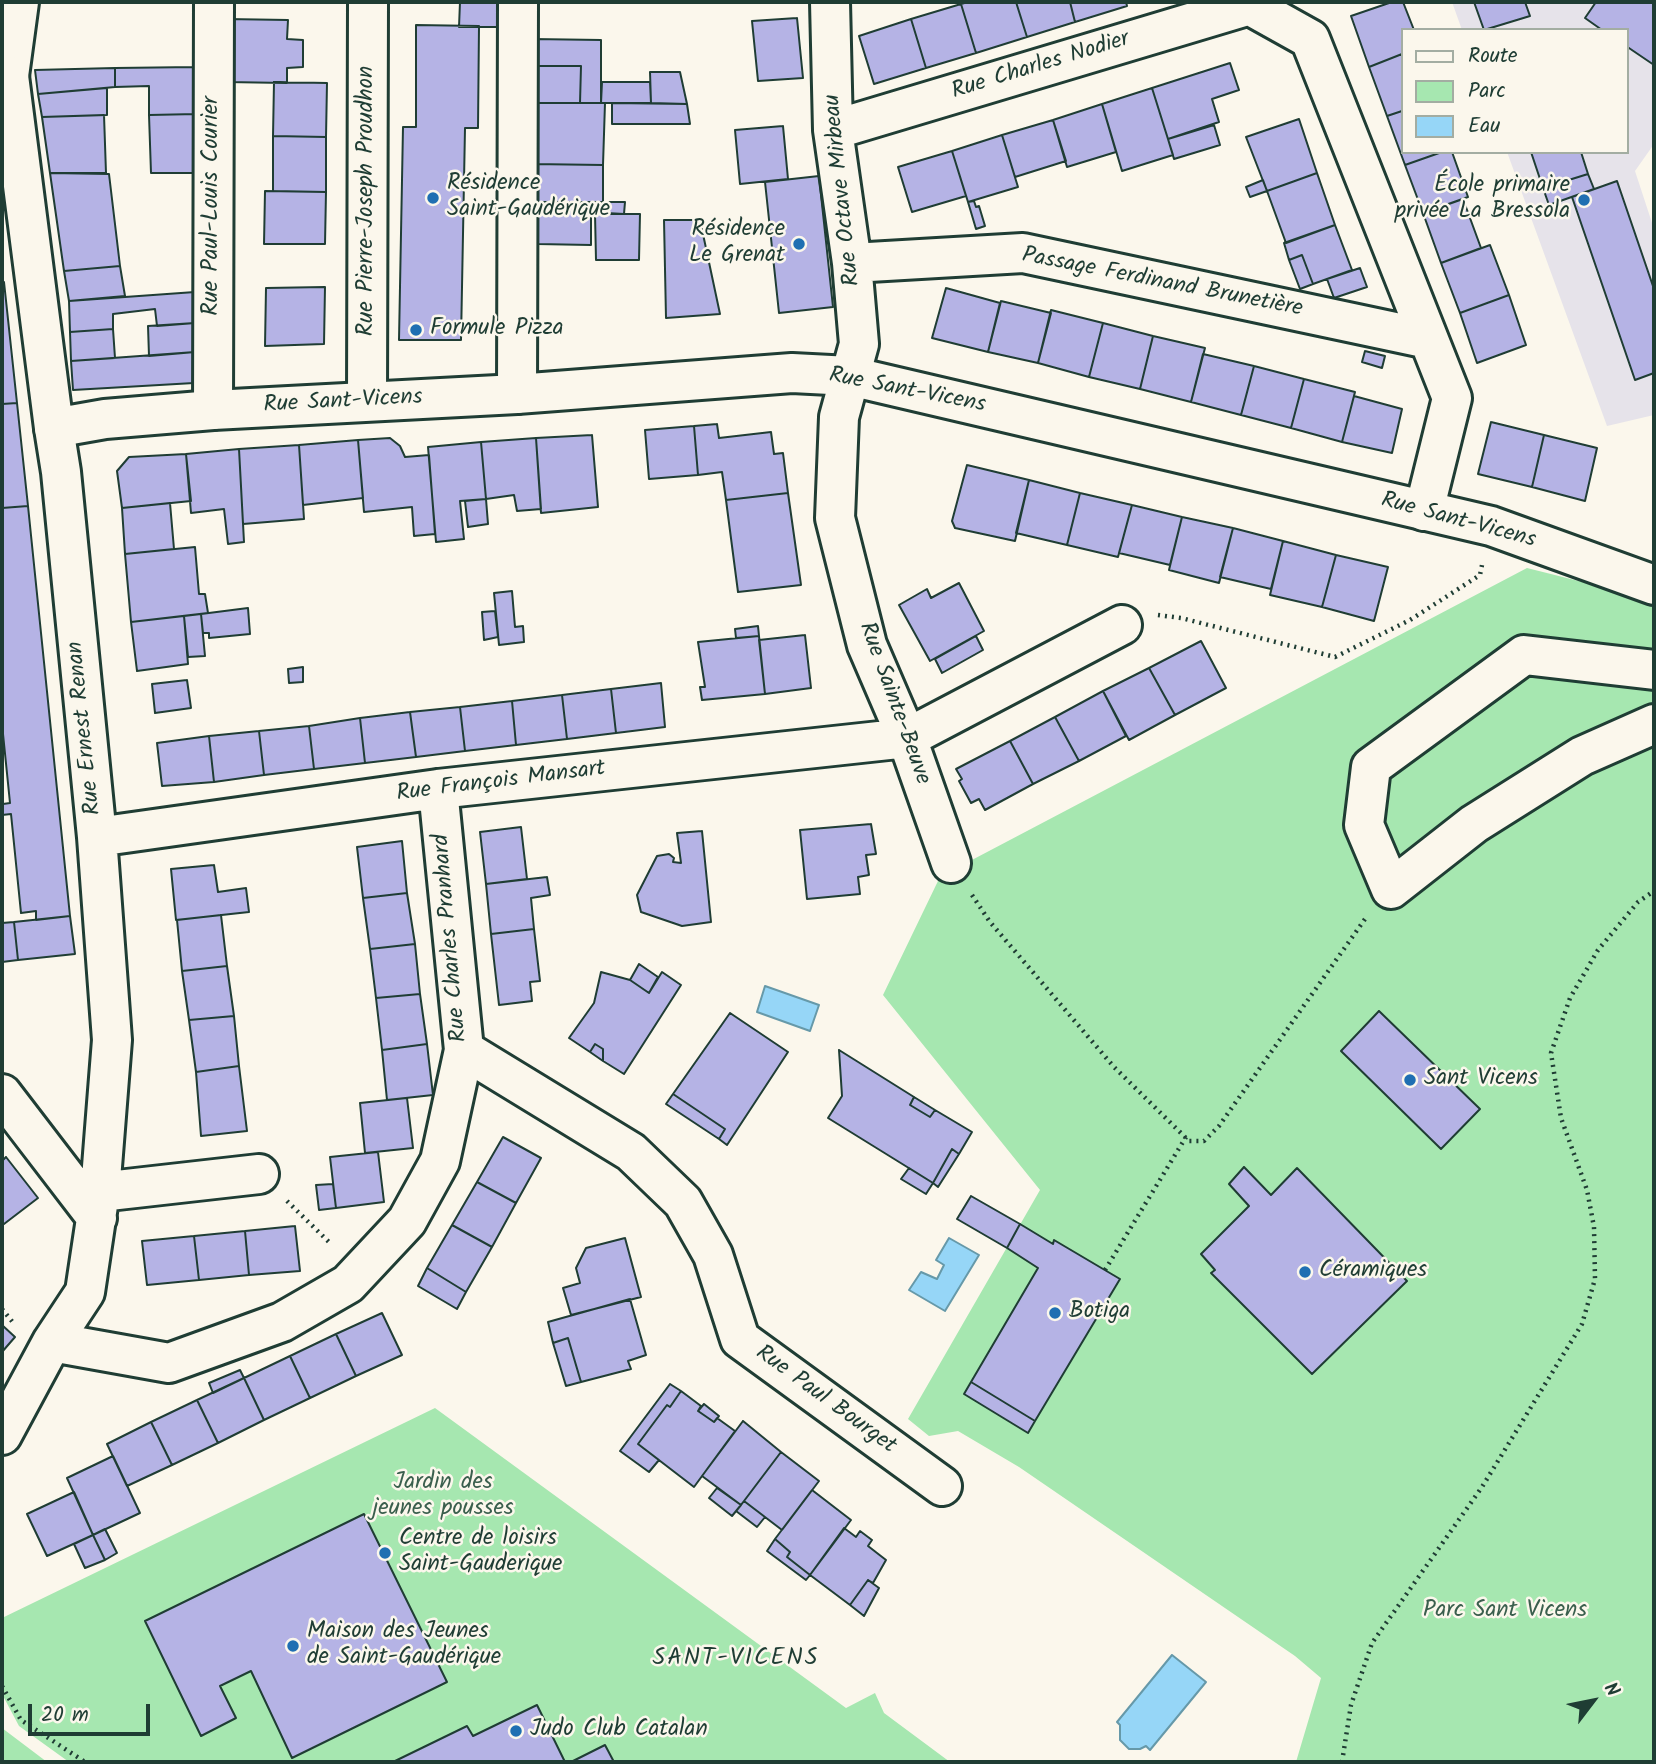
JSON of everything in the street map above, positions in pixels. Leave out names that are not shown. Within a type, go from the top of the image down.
[{"type":"street","name":"Rue Ernest Renan","points":[[2,1435],[52,1342],[85,1292],[98,1205],[112,1040],[97,837],[61,472],[5,78],[19,2]]},
{"type":"street","name":"Rue Paul-Louis Courier","points":[[214,2],[214,410]]},
{"type":"street","name":"Rue Pierre-Joseph Proudhon","points":[[368,2],[368,401]]},
{"type":"street","points":[[517,394],[518,2]]},
{"type":"street","name":"Rue Octave Mirbeau","points":[[830,2],[834,130],[852,263],[859,344],[850,376]]},
{"type":"street","name":"Rue Charles Nodier","points":[[834,130],[1255,4],[1310,39],[1452,398],[1424,511]]},
{"type":"street","name":"Passage Ferdinand Brunetière","points":[[852,263],[1023,253],[1428,339]]},
{"type":"street","name":"Rue Sant-Vicens","points":[[54,428],[105,419],[214,410],[517,394],[792,373],[850,376],[1491,526],[1654,585]]},
{"type":"street","name":"Rue Sainte-Beuve","points":[[850,376],[839,417],[835,518],[867,645],[907,737],[951,863]]},
{"type":"street","points":[[907,737],[1122,625]]},
{"type":"street","points":[[1654,670],[1524,654],[1371,767],[1364,825],[1391,889],[1475,824],[1572,763],[1654,723]]},
{"type":"street","name":"Rue François Mansart","points":[[97,837],[438,789],[907,737]]},
{"type":"street","name":"Rue Charles Pranhard","points":[[52,1342],[169,1363],[282,1322],[348,1284],[407,1221],[440,1161],[464,1050],[438,789]]},
{"type":"street","name":"Rue Paul Bourget","points":[[464,1050],[631,1152],[683,1202],[713,1255],[740,1339],[942,1486]]},
{"type":"street","points":[[2,1094],[98,1205],[259,1174]]},
{"type":"path","points":[[1122,625],[1151,614],[1181,618],[1335,657],[1410,620],[1480,575],[1491,526]]},
{"type":"path","points":[[951,863],[990,922],[1105,1057],[1189,1141],[1204,1141],[1219,1126],[1361,923],[1391,889]]},
{"type":"path","points":[[1342,1762],[1352,1705],[1372,1643],[1482,1487],[1582,1324],[1595,1279],[1594,1227],[1587,1190],[1561,1118],[1551,1053],[1570,998],[1598,950],[1638,902],[1654,891]]},
{"type":"path","points":[[1105,1270],[1186,1137]]},
{"type":"path","points":[[259,1174],[359,1271]]},
{"type":"path","points":[[2,1686],[21,1720],[85,1762]]},
{"type":"shaded area","name":"École primaire privée La Bressola","points":[[1452,2],[1654,2],[1654,144],[1635,171],[1654,229],[1654,415],[1607,426],[1508,154],[1628,154],[1628,28],[1461,28]]},
{"type":"green space","name":"Parc Sant Vicens","points":[[1527,568],[1654,600],[1654,1762],[1296,1762],[1321,1678],[1295,1656],[1019,1467],[958,1431],[929,1436],[908,1419],[1040,1190],[883,995],[938,881],[970,861]]},
{"type":"green space","name":"Centre de loisirs Saint-Gauderique","points":[[435,1408],[846,1708],[875,1693],[884,1713],[950,1762],[69,1762],[19,1726],[2,1694],[2,1618]]},
{"type":"green space","points":[[2,1728],[47,1762],[2,1762]]},
{"type":"water","points":[[765,986],[819,1005],[810,1031],[757,1012]]},
{"type":"water","points":[[949,1238],[979,1255],[945,1311],[909,1290],[921,1272],[937,1279],[944,1265],[936,1260]]},
{"type":"water","points":[[1172,1655],[1206,1682],[1150,1750],[1146,1746],[1129,1749],[1120,1740],[1120,1725],[1117,1722]]},
{"type":"building","points":[[460,2],[504,2],[504,27],[459,27]]},
{"type":"building","points":[[1016,2],[1027,37],[976,53],[961,4]]},
{"type":"building","points":[[1016,2],[1070,2],[1075,22],[1027,37]]},
{"type":"building","points":[[1070,2],[1126,2],[1127,6],[1075,22]]},
{"type":"building","points":[[1392,2],[1403,2],[1413,28],[1400,28],[1400,55],[1369,67],[1351,16]]},
{"type":"building","points":[[1474,2],[1525,2],[1530,16],[1483,28]]},
{"type":"building","points":[[1596,2],[1654,2],[1654,65],[1628,47],[1628,28],[1599,28],[1585,18]]},
{"type":"building","points":[[961,4],[976,53],[926,68],[911,19]]},
{"type":"building","points":[[797,18],[803,78],[758,81],[752,21]]},
{"type":"building","points":[[226,19],[288,20],[287,39],[303,40],[303,67],[287,68],[287,83],[226,82]]},
{"type":"building","points":[[911,19],[926,68],[874,84],[859,36]]},
{"type":"building","name":"Résidence Saint-Gaudérique","points":[[416,25],[479,26],[478,128],[465,128],[461,340],[399,340],[403,127],[416,127]]},
{"type":"building","points":[[532,39],[601,40],[601,103],[580,103],[581,66],[532,66]]},
{"type":"building","points":[[1400,55],[1400,112],[1387,116],[1369,67]]},
{"type":"building","points":[[1230,63],[1239,90],[1212,99],[1219,122],[1168,139],[1152,88]]},
{"type":"building","points":[[532,66],[581,66],[580,103],[532,103]]},
{"type":"building","points":[[196,67],[197,114],[149,115],[149,86],[115,87],[115,68]]},
{"type":"building","points":[[115,68],[115,87],[38,94],[35,70]]},
{"type":"building","points":[[650,72],[680,72],[687,104],[651,103]]},
{"type":"building","points":[[274,82],[327,83],[326,137],[273,136]]},
{"type":"building","points":[[602,82],[650,82],[651,103],[601,103]]},
{"type":"building","points":[[107,88],[107,115],[42,117],[38,94]]},
{"type":"building","points":[[1152,88],[1173,155],[1122,171],[1102,104]]},
{"type":"building","points":[[532,103],[605,103],[603,165],[532,164]]},
{"type":"building","points":[[612,103],[687,104],[690,124],[612,124]]},
{"type":"building","points":[[1102,104],[1116,152],[1067,167],[1053,120]]},
{"type":"building","points":[[1400,112],[1400,151],[1387,116]]},
{"type":"building","points":[[197,114],[196,173],[151,173],[149,115]]},
{"type":"building","points":[[104,115],[106,173],[50,173],[42,117]]},
{"type":"building","points":[[1299,119],[1317,173],[1267,191],[1246,137]]},
{"type":"building","points":[[1053,120],[1066,161],[1015,177],[1002,135]]},
{"type":"building","points":[[1214,125],[1220,145],[1174,159],[1168,139]]},
{"type":"building","points":[[783,126],[788,179],[740,184],[735,130]]},
{"type":"building","points":[[1002,135],[1018,187],[968,202],[952,151]]},
{"type":"building","points":[[273,136],[326,137],[326,192],[273,191]]},
{"type":"building","points":[[952,151],[966,196],[912,212],[898,167]]},
{"type":"building","points":[[1401,154],[1436,154],[1405,165]]},
{"type":"building","points":[[1436,154],[1453,154],[1468,197],[1423,213],[1405,165]]},
{"type":"building","points":[[1532,154],[1582,154],[1588,174],[1543,188]]},
{"type":"building","points":[[532,164],[603,165],[603,202],[530,202]]},
{"type":"building","points":[[50,173],[109,174],[120,266],[64,271]]},
{"type":"building","points":[[1317,173],[1335,225],[1286,243],[1267,191]]},
{"type":"building","points":[[1588,174],[1594,189],[1549,205],[1543,188]]},
{"type":"building","name":"Résidence Le Grenat","points":[[819,176],[833,307],[779,313],[765,182]]},
{"type":"building","points":[[1263,180],[1267,191],[1250,197],[1246,187]]},
{"type":"building","points":[[1617,181],[1654,289],[1654,373],[1635,380],[1572,197]]},
{"type":"building","points":[[265,191],[326,192],[325,244],[264,244]]},
{"type":"building","points":[[1463,199],[1481,248],[1441,263],[1423,213]]},
{"type":"building","points":[[974,201],[976,207],[979,206],[985,226],[976,229],[968,202]]},
{"type":"building","points":[[537,202],[591,202],[591,245],[537,244]]},
{"type":"building","points":[[606,202],[625,202],[624,214],[606,213]]},
{"type":"building","points":[[595,214],[640,214],[639,260],[596,260]]},
{"type":"building","points":[[664,220],[700,220],[720,314],[666,318]]},
{"type":"building","points":[[1335,225],[1352,270],[1313,284],[1302,255],[1289,260],[1284,243]]},
{"type":"building","points":[[1490,245],[1509,295],[1460,313],[1441,263]]},
{"type":"building","points":[[1302,255],[1313,284],[1300,289],[1289,260]]},
{"type":"building","points":[[120,266],[125,296],[69,301],[64,271]]},
{"type":"building","points":[[1360,268],[1367,287],[1334,298],[1327,279]]},
{"type":"building","points":[[2,282],[17,403],[2,404]]},
{"type":"building","points":[[325,287],[324,344],[265,346],[266,288]]},
{"type":"building","points":[[946,288],[1000,303],[988,352],[932,338]]},
{"type":"building","points":[[195,292],[195,323],[157,326],[155,309],[113,314],[113,329],[70,332],[69,301]]},
{"type":"building","points":[[1509,295],[1526,345],[1477,363],[1460,313]]},
{"type":"building","points":[[1001,301],[1051,313],[1038,363],[988,352]]},
{"type":"building","points":[[1051,310],[1103,323],[1089,377],[1038,363]]},
{"type":"building","points":[[195,323],[195,352],[149,356],[148,326]]},
{"type":"building","points":[[1103,323],[1153,336],[1140,389],[1089,377]]},
{"type":"building","points":[[113,329],[115,358],[71,361],[70,332]]},
{"type":"building","points":[[1153,336],[1205,348],[1191,402],[1140,389]]},
{"type":"building","points":[[1365,351],[1385,356],[1382,368],[1362,362]]},
{"type":"building","points":[[195,352],[194,383],[73,390],[71,361]]},
{"type":"building","points":[[1203,354],[1254,366],[1241,415],[1191,402]]},
{"type":"building","points":[[1254,366],[1304,379],[1291,428],[1241,415]]},
{"type":"building","points":[[1304,379],[1355,392],[1342,442],[1291,428]]},
{"type":"building","points":[[1354,396],[1402,409],[1392,453],[1342,442]]},
{"type":"building","points":[[17,403],[28,506],[2,508],[2,404]]},
{"type":"building","points":[[1491,422],[1544,435],[1532,487],[1478,474]]},
{"type":"building","points":[[717,424],[719,438],[771,432],[774,454],[783,453],[788,493],[726,500],[722,472],[698,475],[694,426]]},
{"type":"building","points":[[694,426],[698,475],[649,479],[645,430]]},
{"type":"building","points":[[592,435],[598,507],[541,513],[536,438]]},
{"type":"building","points":[[1544,435],[1597,448],[1585,501],[1532,487]]},
{"type":"building","points":[[390,438],[400,446],[405,457],[429,455],[435,534],[414,536],[412,507],[364,512],[358,440]]},
{"type":"building","points":[[536,438],[541,509],[517,511],[514,495],[486,499],[481,442]]},
{"type":"building","points":[[358,440],[363,498],[303,505],[299,445]]},
{"type":"building","points":[[481,442],[486,499],[460,501],[464,539],[436,542],[428,447]]},
{"type":"building","points":[[299,445],[304,519],[243,524],[239,449]]},
{"type":"building","points":[[239,449],[244,542],[228,544],[224,509],[191,513],[186,454]]},
{"type":"building","points":[[186,454],[191,501],[122,508],[117,471],[129,457]]},
{"type":"building","points":[[967,465],[1029,480],[1015,541],[955,528],[952,521]]},
{"type":"building","points":[[1029,480],[1080,493],[1067,545],[1016,533]]},
{"type":"building","points":[[788,493],[801,585],[738,592],[726,500]]},
{"type":"building","points":[[1080,493],[1132,505],[1118,557],[1067,545]]},
{"type":"building","points":[[486,499],[488,524],[468,527],[465,501]]},
{"type":"building","points":[[170,503],[174,549],[125,554],[122,508]]},
{"type":"building","points":[[1132,505],[1182,517],[1170,565],[1119,553]]},
{"type":"building","points":[[28,506],[70,916],[36,920],[36,911],[21,913],[11,814],[2,815],[2,796],[3,804],[10,803],[2,724],[2,508]]},
{"type":"building","points":[[1182,517],[1233,528],[1219,583],[1169,570]]},
{"type":"building","points":[[1233,528],[1283,541],[1271,589],[1220,577]]},
{"type":"building","points":[[1283,541],[1336,555],[1322,607],[1270,595]]},
{"type":"building","points":[[195,547],[199,594],[205,594],[208,613],[131,622],[125,554]]},
{"type":"building","points":[[1336,555],[1388,567],[1374,621],[1322,607]]},
{"type":"building","points":[[959,583],[984,631],[930,661],[899,605],[927,589],[931,598]]},
{"type":"building","points":[[512,591],[515,627],[523,626],[524,642],[499,645],[494,593]]},
{"type":"building","points":[[248,608],[250,634],[209,638],[209,633],[203,633],[201,614]]},
{"type":"building","points":[[495,611],[498,637],[484,640],[482,612]]},
{"type":"building","points":[[201,614],[205,656],[188,657],[184,616]]},
{"type":"building","points":[[184,616],[188,664],[137,671],[131,622]]},
{"type":"building","points":[[758,626],[759,636],[736,638],[735,629]]},
{"type":"building","points":[[805,635],[811,688],[765,694],[759,640]]},
{"type":"building","points":[[759,636],[765,694],[702,700],[700,687],[705,687],[698,642]]},
{"type":"building","points":[[976,636],[983,650],[942,673],[935,659]]},
{"type":"building","points":[[1201,641],[1226,688],[1175,715],[1149,668]]},
{"type":"building","points":[[303,667],[303,682],[289,683],[288,669]]},
{"type":"building","points":[[1149,668],[1175,715],[1129,740],[1103,691]]},
{"type":"building","points":[[187,680],[191,708],[155,713],[152,684]]},
{"type":"building","points":[[661,683],[665,727],[616,733],[611,689]]},
{"type":"building","points":[[611,689],[616,733],[567,739],[562,695]]},
{"type":"building","points":[[1103,691],[1126,736],[1079,761],[1055,717]]},
{"type":"building","points":[[562,695],[567,739],[516,745],[512,701]]},
{"type":"building","points":[[512,701],[516,745],[465,751],[460,707]]},
{"type":"building","points":[[460,707],[465,751],[416,757],[410,712]]},
{"type":"building","points":[[410,712],[416,757],[365,763],[360,718]]},
{"type":"building","points":[[1055,717],[1079,761],[1033,784],[1010,741]]},
{"type":"building","points":[[360,718],[365,763],[314,769],[309,726]]},
{"type":"building","points":[[309,726],[314,769],[264,775],[259,731]]},
{"type":"building","points":[[259,731],[264,775],[214,782],[209,736]]},
{"type":"building","points":[[209,736],[214,782],[162,786],[157,743]]},
{"type":"building","points":[[1010,741],[1033,784],[985,810],[979,799],[971,803],[956,769]]},
{"type":"building","points":[[871,824],[876,854],[866,855],[869,875],[858,877],[860,894],[807,899],[800,830]]},
{"type":"building","points":[[521,827],[527,879],[486,884],[480,832]]},
{"type":"building","points":[[702,831],[711,922],[682,926],[641,912],[637,895],[657,856],[669,854],[674,858],[673,862],[681,863],[677,833]]},
{"type":"building","points":[[402,841],[407,893],[363,898],[357,847]]},
{"type":"building","points":[[214,865],[218,892],[246,888],[249,912],[176,920],[171,869]]},
{"type":"building","points":[[547,877],[550,895],[531,898],[534,929],[491,934],[486,884]]},
{"type":"building","points":[[407,893],[415,944],[370,949],[363,898]]},
{"type":"building","points":[[221,915],[227,966],[182,971],[177,920]]},
{"type":"building","points":[[70,916],[75,954],[18,960],[14,922]]},
{"type":"building","points":[[14,922],[18,960],[2,962],[2,923]]},
{"type":"building","points":[[534,929],[540,981],[530,982],[532,1001],[499,1005],[491,934]]},
{"type":"building","points":[[415,944],[420,994],[376,998],[370,949]]},
{"type":"building","points":[[639,964],[658,977],[649,993],[630,980]]},
{"type":"building","points":[[227,966],[234,1016],[189,1020],[182,971]]},
{"type":"building","points":[[601,972],[630,980],[649,993],[662,972],[681,985],[624,1074],[603,1061],[603,1049],[595,1044],[590,1052],[569,1038],[594,1003]]},
{"type":"building","points":[[420,994],[427,1044],[382,1050],[376,998]]},
{"type":"building","name":"Sant Vicens","points":[[1379,1011],[1480,1109],[1441,1149],[1341,1051]]},
{"type":"building","points":[[730,1013],[788,1052],[727,1145],[719,1139],[725,1129],[673,1094]]},
{"type":"building","points":[[234,1016],[239,1066],[196,1072],[189,1020]]},
{"type":"building","points":[[427,1044],[433,1095],[387,1100],[382,1050]]},
{"type":"building","points":[[595,1044],[603,1049],[603,1061],[590,1052]]},
{"type":"building","points":[[839,1050],[914,1097],[910,1105],[930,1117],[935,1110],[972,1132],[959,1154],[952,1149],[933,1183],[828,1118],[842,1096]]},
{"type":"building","points":[[239,1066],[247,1131],[201,1136],[196,1072]]},
{"type":"building","points":[[673,1094],[725,1129],[719,1139],[666,1104]]},
{"type":"building","points":[[914,1097],[935,1110],[930,1117],[910,1105]]},
{"type":"building","points":[[407,1098],[413,1148],[365,1153],[360,1103]]},
{"type":"building","points":[[503,1137],[541,1158],[516,1203],[477,1182]]},
{"type":"building","points":[[952,1149],[959,1154],[938,1187],[933,1183]]},
{"type":"building","points":[[378,1152],[384,1202],[336,1208],[330,1157]]},
{"type":"building","points":[[6,1157],[38,1198],[4,1224],[2,1161]]},
{"type":"building","name":"Céramiques","points":[[1244,1167],[1271,1195],[1297,1168],[1407,1281],[1312,1374],[1211,1273],[1215,1270],[1201,1254],[1249,1206],[1229,1184]]},
{"type":"building","points":[[909,1168],[933,1183],[926,1194],[901,1179]]},
{"type":"building","points":[[477,1182],[516,1203],[492,1247],[452,1225]]},
{"type":"building","points":[[333,1184],[336,1208],[319,1210],[316,1185]]},
{"type":"building","points":[[971,1196],[1020,1224],[1007,1248],[957,1219]]},
{"type":"building","name":"Botiga","points":[[1020,1224],[1053,1244],[1054,1240],[1120,1279],[1035,1421],[971,1382],[1038,1268],[1007,1248]]},
{"type":"building","points":[[452,1225],[492,1247],[466,1292],[427,1268]]},
{"type":"building","points":[[295,1226],[300,1271],[249,1275],[245,1231]]},
{"type":"building","points":[[245,1231],[249,1275],[199,1280],[194,1236]]},
{"type":"building","points":[[194,1236],[199,1280],[147,1285],[142,1241]]},
{"type":"building","points":[[625,1238],[641,1297],[571,1315],[563,1288],[580,1283],[576,1268],[586,1248]]},
{"type":"building","points":[[427,1268],[466,1292],[457,1309],[418,1286]]},
{"type":"building","points":[[630,1299],[646,1355],[628,1361],[631,1369],[581,1382],[568,1338],[553,1343],[548,1322]]},
{"type":"building","points":[[382,1313],[402,1355],[356,1376],[336,1334]]},
{"type":"building","points":[[2,1325],[15,1337],[2,1352]]},
{"type":"building","points":[[336,1334],[356,1376],[310,1398],[290,1356]]},
{"type":"building","points":[[568,1338],[581,1382],[566,1386],[553,1343]]},
{"type":"building","points":[[290,1356],[310,1398],[264,1420],[244,1378]]},
{"type":"building","points":[[240,1370],[244,1378],[213,1393],[209,1383]]},
{"type":"building","points":[[244,1378],[264,1420],[218,1443],[197,1400]]},
{"type":"building","points":[[971,1382],[1035,1421],[1028,1433],[964,1394]]},
{"type":"building","points":[[670,1384],[681,1391],[638,1444],[659,1460],[649,1472],[620,1451]]},
{"type":"building","points":[[681,1391],[701,1406],[698,1411],[714,1422],[717,1418],[735,1431],[694,1487],[638,1444]]},
{"type":"building","points":[[197,1400],[218,1443],[172,1465],[151,1422]]},
{"type":"building","points":[[704,1404],[719,1416],[714,1422],[698,1411]]},
{"type":"building","points":[[743,1421],[781,1452],[741,1505],[702,1476]]},
{"type":"building","points":[[151,1422],[172,1465],[127,1486],[107,1444]]},
{"type":"building","points":[[781,1452],[819,1481],[782,1530],[744,1501]]},
{"type":"building","points":[[113,1456],[140,1513],[93,1535],[67,1478]]},
{"type":"building","points":[[717,1488],[741,1505],[732,1516],[709,1498]]},
{"type":"building","points":[[812,1490],[851,1520],[810,1575],[787,1557],[790,1552],[775,1539]]},
{"type":"building","points":[[74,1492],[93,1535],[47,1556],[27,1514]]},
{"type":"building","points":[[744,1501],[765,1517],[757,1527],[736,1511]]},
{"type":"building","name":"Maison des Jeunes de Saint-Gaudérique","points":[[364,1514],[447,1682],[292,1758],[251,1671],[220,1686],[236,1718],[201,1736],[145,1621]]},
{"type":"building","points":[[844,1528],[856,1537],[860,1531],[872,1540],[868,1546],[886,1560],[873,1583],[868,1580],[850,1605],[810,1575]]},
{"type":"building","points":[[105,1529],[117,1553],[105,1560],[93,1535]]},
{"type":"building","points":[[93,1535],[105,1560],[85,1568],[74,1544]]},
{"type":"building","points":[[775,1539],[790,1552],[787,1557],[810,1575],[806,1580],[767,1551]]},
{"type":"building","points":[[868,1580],[879,1588],[864,1616],[850,1605]]},
{"type":"building","name":"Judo Club Catalan","points":[[537,1705],[565,1762],[393,1762],[467,1726],[473,1736]]},
{"type":"building","points":[[605,1745],[614,1762],[571,1762]]},
{"type":"place","name":"Résidence Saint-Gaudérique","points":[[433,198]]},
{"type":"place","name":"École primaire privée La Bressola","points":[[1584,200]]},
{"type":"place","name":"Résidence Le Grenat","points":[[799,244]]},
{"type":"place","name":"Formule Pizza","points":[[416,330]]},
{"type":"place","name":"Sant Vicens","points":[[1410,1080]]},
{"type":"place","name":"Céramiques","points":[[1305,1272]]},
{"type":"place","name":"Botiga","points":[[1055,1313]]},
{"type":"place","name":"Centre de loisirs Saint-Gauderique","points":[[385,1553]]},
{"type":"place","name":"Maison des Jeunes de Saint-Gaudérique","points":[[293,1646]]},
{"type":"place","name":"Judo Club Catalan","points":[[516,1731]]},
{"type":"district","name":"SANT-VICENS","points":[[736,1660]]},
{"type":"park label","name":"Jardin des jeunes pousses","points":[[443,1497]]}]
